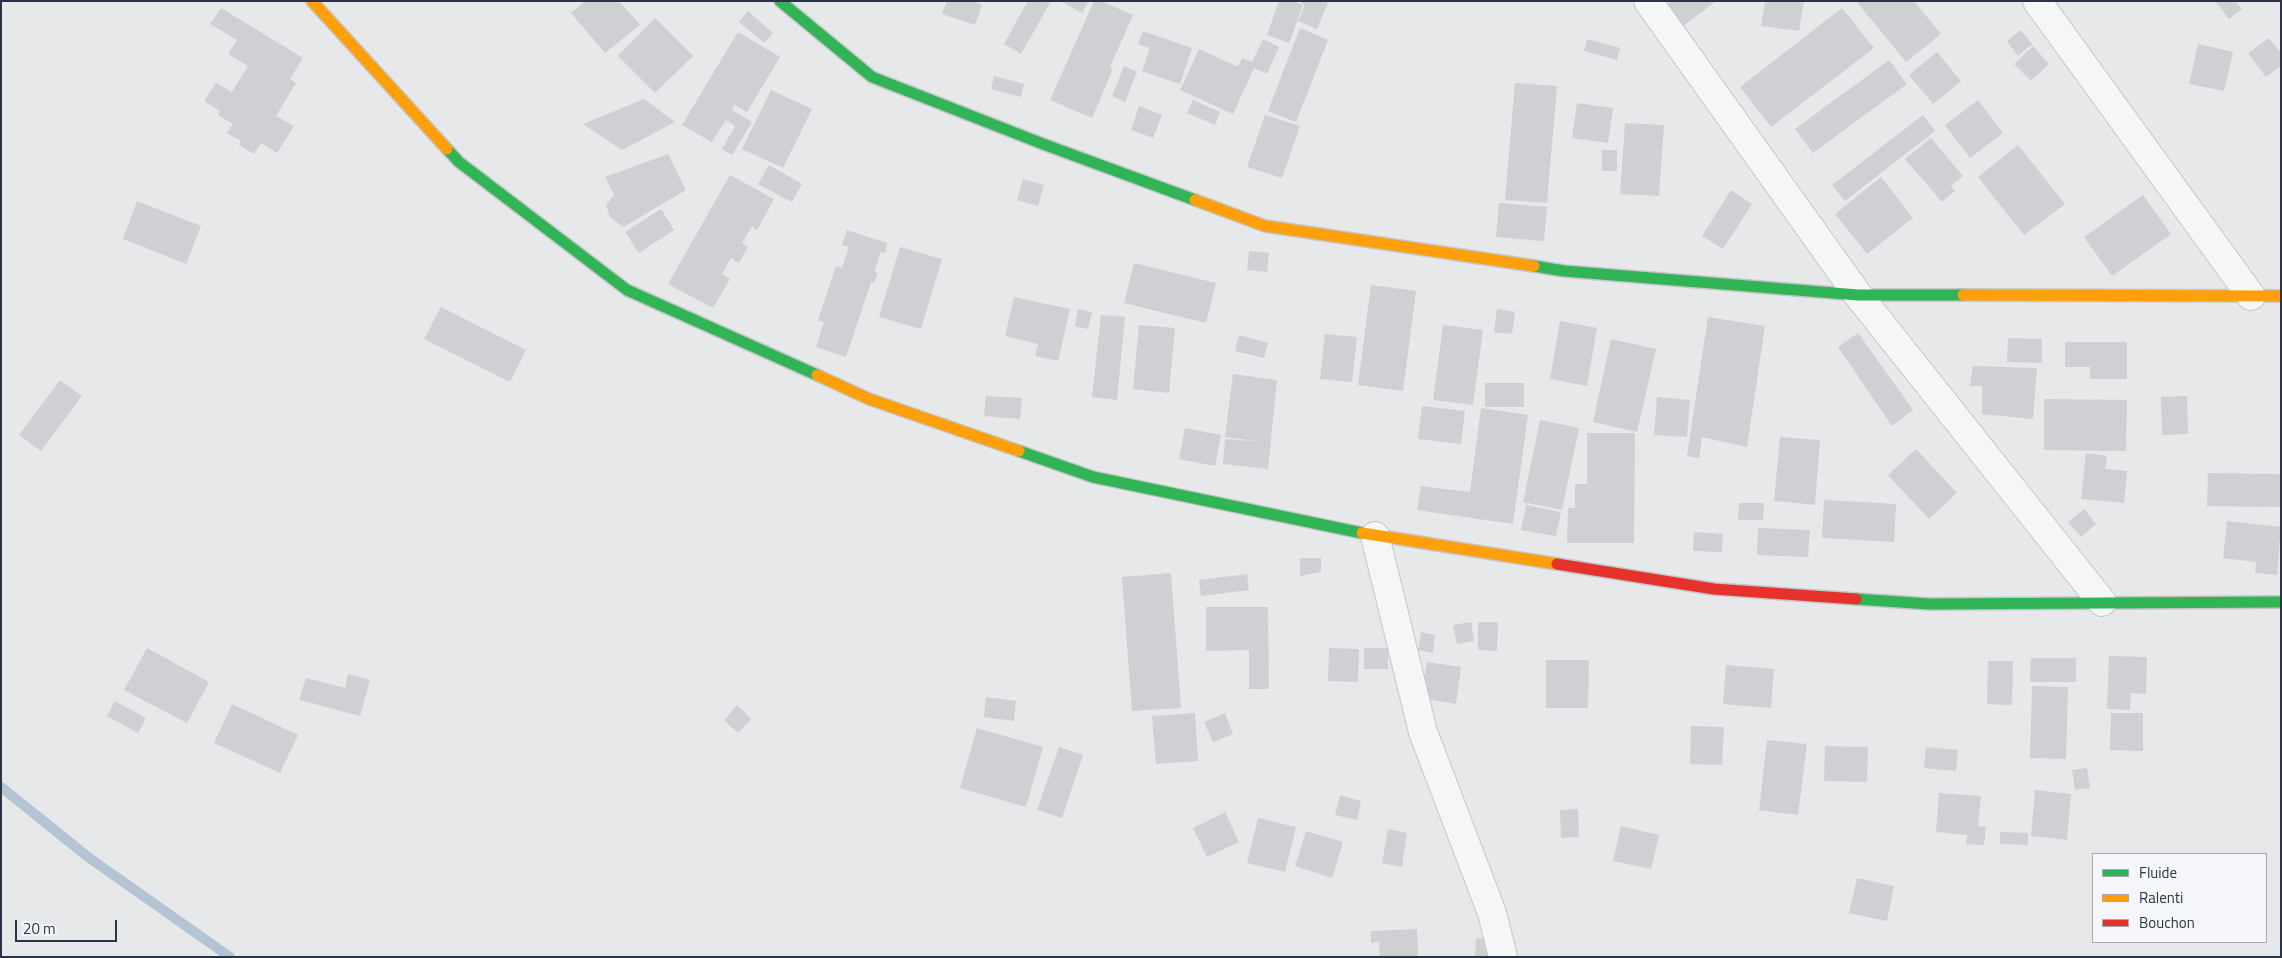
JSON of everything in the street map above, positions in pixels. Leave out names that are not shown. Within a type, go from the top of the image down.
[{"type":"street","points":[[313,1],[459,162],[627,290],[869,399],[1093,477],[1375,536],[1714,589],[1929,604],[2281,602]]},
{"type":"street","points":[[780,1],[872,77],[1043,144],[1265,226],[1564,271],[1858,295],[2281,296]]},
{"type":"street","points":[[1648,1],[1858,295],[2102,602]]},
{"type":"street","points":[[2037,1],[2251,296]]},
{"type":"street","points":[[1375,536],[1423,732],[1492,913],[1504,957]]},
{"type":"building","points":[[585,1],[619,1],[640,25],[605,53],[571,13]]},
{"type":"building","points":[[947,1],[972,1],[982,5],[975,25],[942,14]]},
{"type":"building","points":[[1028,1],[1051,1],[1021,54],[1004,44]]},
{"type":"building","points":[[1060,1],[1089,1],[1082,13]]},
{"type":"building","points":[[1094,1],[1101,1],[1133,15],[1110,67],[1113,69],[1092,118],[1050,100]]},
{"type":"building","points":[[1279,1],[1292,1],[1303,5],[1289,43],[1267,35]]},
{"type":"building","points":[[1298,1],[1329,1],[1317,29],[1298,21],[1305,5]]},
{"type":"building","points":[[1671,1],[1716,1],[1682,27],[1665,6]]},
{"type":"building","points":[[1765,1],[1804,1],[1799,31],[1761,26]]},
{"type":"building","points":[[1856,1],[1914,1],[1941,34],[1906,62]]},
{"type":"building","points":[[2215,1],[2236,1],[2242,9],[2229,19]]},
{"type":"building","points":[[221,8],[303,58],[290,79],[296,83],[276,116],[294,126],[277,153],[261,143],[254,154],[239,145],[241,141],[227,133],[233,124],[218,115],[220,111],[204,101],[216,83],[232,92],[248,66],[228,54],[237,40],[210,24]]},
{"type":"building","points":[[1842,8],[1874,48],[1771,127],[1740,87]]},
{"type":"building","points":[[748,11],[773,33],[764,43],[739,22]]},
{"type":"building","points":[[655,18],[693,56],[655,93],[618,56]]},
{"type":"building","points":[[1300,28],[1328,40],[1296,122],[1268,111]]},
{"type":"building","points":[[2021,30],[2032,44],[2018,56],[2007,41]]},
{"type":"building","points":[[1143,31],[1192,48],[1180,84],[1142,71],[1150,48],[1138,44]]},
{"type":"building","points":[[738,32],[780,57],[747,112],[735,105],[732,110],[752,122],[732,155],[722,149],[735,126],[726,120],[712,142],[682,125]]},
{"type":"building","points":[[2269,38],[2281,53],[2281,66],[2266,77],[2248,53]]},
{"type":"building","points":[[1263,39],[1279,47],[1267,74],[1254,68],[1233,114],[1180,90],[1199,49],[1238,67],[1242,58],[1252,62]]},
{"type":"building","points":[[1587,39],[1620,48],[1617,60],[1584,51]]},
{"type":"building","points":[[2198,44],[2233,52],[2224,91],[2189,84]]},
{"type":"building","points":[[2033,46],[2049,64],[2031,81],[2014,64]]},
{"type":"building","points":[[1937,52],[1961,81],[1933,104],[1909,75]]},
{"type":"building","points":[[1889,60],[1907,84],[1813,153],[1795,129]]},
{"type":"building","points":[[1124,66],[1137,72],[1125,102],[1112,96]]},
{"type":"building","points":[[994,76],[1024,84],[1021,97],[991,89]]},
{"type":"building","points":[[1515,83],[1557,86],[1547,203],[1505,200]]},
{"type":"building","points":[[771,90],[812,109],[783,168],[742,149]]},
{"type":"building","points":[[644,99],[675,122],[622,150],[583,124]]},
{"type":"building","points":[[1193,100],[1220,112],[1215,125],[1187,113]]},
{"type":"building","points":[[1978,100],[2003,133],[1970,158],[1945,125]]},
{"type":"building","points":[[1577,103],[1613,108],[1608,143],[1572,138]]},
{"type":"building","points":[[1139,106],[1162,115],[1153,138],[1131,130]]},
{"type":"building","points":[[1265,115],[1300,126],[1282,178],[1247,167]]},
{"type":"building","points":[[1923,115],[1935,131],[1845,201],[1832,185]]},
{"type":"building","points":[[1625,123],[1664,125],[1659,196],[1620,194]]},
{"type":"building","points":[[1931,138],[1963,176],[1951,186],[1955,191],[1942,202],[1905,159]]},
{"type":"building","points":[[2018,145],[2065,204],[2024,235],[1978,177]]},
{"type":"building","points":[[1602,150],[1617,150],[1617,171],[1602,171]]},
{"type":"building","points":[[668,154],[686,190],[623,227],[610,217],[606,205],[614,195],[605,177]]},
{"type":"building","points":[[769,165],[802,184],[792,202],[758,184]]},
{"type":"building","points":[[730,175],[774,199],[757,230],[752,226],[742,243],[748,247],[739,263],[731,258],[722,274],[730,279],[713,308],[668,284]]},
{"type":"building","points":[[1881,177],[1913,218],[1867,254],[1835,214]]},
{"type":"building","points":[[1023,179],[1044,185],[1038,206],[1017,200]]},
{"type":"building","points":[[1731,190],[1752,204],[1723,249],[1702,236]]},
{"type":"building","points":[[2143,195],[2171,234],[2112,276],[2084,237]]},
{"type":"building","points":[[137,201],[201,226],[186,264],[123,239]]},
{"type":"building","points":[[1499,203],[1547,207],[1544,241],[1496,237]]},
{"type":"building","points":[[661,209],[674,230],[639,253],[625,232]]},
{"type":"building","points":[[847,230],[887,243],[885,253],[881,252],[874,272],[878,273],[874,283],[871,282],[846,357],[816,347],[824,322],[818,320],[836,266],[842,268],[849,247],[842,245]]},
{"type":"building","points":[[900,247],[942,259],[921,329],[879,317]]},
{"type":"building","points":[[1249,251],[1269,253],[1267,272],[1247,270]]},
{"type":"building","points":[[1134,263],[1216,283],[1206,323],[1124,303]]},
{"type":"building","points":[[1371,285],[1416,291],[1403,391],[1358,385]]},
{"type":"building","points":[[1014,297],[1070,309],[1058,361],[1035,356],[1038,344],[1005,336]]},
{"type":"building","points":[[441,307],[526,350],[510,382],[424,339]]},
{"type":"building","points":[[1078,309],[1092,312],[1088,329],[1075,326]]},
{"type":"building","points":[[1497,309],[1515,312],[1512,334],[1494,332]]},
{"type":"building","points":[[1101,315],[1125,317],[1117,400],[1092,397]]},
{"type":"building","points":[[1708,317],[1765,326],[1747,447],[1702,437],[1699,458],[1687,456]]},
{"type":"building","points":[[1560,321],[1597,328],[1587,386],[1550,379]]},
{"type":"building","points":[[1139,325],[1175,328],[1169,393],[1133,389]]},
{"type":"building","points":[[1443,325],[1483,330],[1473,405],[1433,400]]},
{"type":"building","points":[[1858,333],[1913,410],[1892,426],[1838,347]]},
{"type":"building","points":[[1325,334],[1357,337],[1352,382],[1320,379]]},
{"type":"building","points":[[1239,335],[1268,343],[1264,358],[1235,351]]},
{"type":"building","points":[[2008,338],[2042,339],[2042,363],[2007,362]]},
{"type":"building","points":[[1611,339],[1656,349],[1637,432],[1593,422]]},
{"type":"building","points":[[2065,342],[2127,342],[2127,379],[2090,379],[2090,367],[2065,367]]},
{"type":"building","points":[[1973,366],[2037,368],[2033,419],[1982,414],[1982,386],[1970,386]]},
{"type":"building","points":[[1233,374],[1277,380],[1268,469],[1223,464],[1225,439],[1264,442],[1225,437]]},
{"type":"building","points":[[60,380],[82,396],[41,451],[19,435]]},
{"type":"building","points":[[1485,383],[1524,383],[1524,407],[1485,407]]},
{"type":"building","points":[[986,396],[1022,398],[1020,419],[984,416]]},
{"type":"building","points":[[2187,396],[2188,434],[2162,435],[2161,397]]},
{"type":"building","points":[[1657,397],[1690,400],[1687,437],[1654,435]]},
{"type":"building","points":[[2044,399],[2127,400],[2126,451],[2044,450]]},
{"type":"building","points":[[1422,406],[1465,411],[1461,444],[1418,439]]},
{"type":"building","points":[[1481,408],[1528,415],[1513,524],[1417,510],[1421,486],[1470,492]]},
{"type":"building","points":[[1540,420],[1579,428],[1562,510],[1523,502]]},
{"type":"building","points":[[1185,428],[1221,435],[1215,466],[1179,459]]},
{"type":"building","points":[[1587,433],[1635,433],[1634,543],[1567,543],[1568,508],[1575,508],[1575,484],[1587,484]]},
{"type":"building","points":[[1780,437],[1820,440],[1815,505],[1774,501]]},
{"type":"building","points":[[1916,449],[1957,493],[1929,519],[1888,475]]},
{"type":"building","points":[[2086,453],[2107,456],[2105,469],[2127,471],[2124,503],[2081,499]]},
{"type":"building","points":[[2208,473],[2281,474],[2281,507],[2207,506]]},
{"type":"building","points":[[1824,500],[1896,504],[1894,542],[1822,538]]},
{"type":"building","points":[[1739,503],[1764,503],[1763,520],[1738,520]]},
{"type":"building","points":[[1526,505],[1561,512],[1556,536],[1521,530]]},
{"type":"building","points":[[2084,509],[2096,524],[2081,537],[2068,522]]},
{"type":"building","points":[[2227,521],[2281,527],[2277,575],[2255,573],[2256,562],[2223,558]]},
{"type":"building","points":[[1758,528],[1810,530],[1808,557],[1757,555]]},
{"type":"building","points":[[1694,532],[1723,534],[1722,552],[1693,551]]},
{"type":"building","points":[[1300,558],[1321,558],[1321,572],[1300,576]]},
{"type":"building","points":[[1171,573],[1181,708],[1132,711],[1122,577]]},
{"type":"building","points":[[1247,574],[1249,590],[1201,596],[1199,580]]},
{"type":"building","points":[[1206,607],[1268,607],[1269,689],[1249,689],[1249,650],[1206,651]]},
{"type":"building","points":[[1471,622],[1474,641],[1457,644],[1453,625]]},
{"type":"building","points":[[1478,622],[1498,622],[1497,651],[1478,650]]},
{"type":"building","points":[[1421,632],[1435,635],[1433,653],[1418,650]]},
{"type":"building","points":[[147,648],[209,682],[187,723],[124,690]]},
{"type":"building","points":[[1329,648],[1359,649],[1358,682],[1328,681]]},
{"type":"building","points":[[1364,648],[1388,648],[1388,669],[1364,669]]},
{"type":"building","points":[[2109,656],[2147,657],[2146,694],[2131,693],[2130,710],[2107,709]]},
{"type":"building","points":[[2031,658],[2076,658],[2076,682],[2030,682]]},
{"type":"building","points":[[1546,660],[1589,660],[1588,708],[1546,708]]},
{"type":"building","points":[[1988,661],[2013,661],[2012,705],[1987,704]]},
{"type":"building","points":[[1427,662],[1461,667],[1456,704],[1421,698]]},
{"type":"building","points":[[1726,665],[1774,669],[1771,708],[1723,704]]},
{"type":"building","points":[[348,674],[370,680],[360,716],[299,700],[306,678],[345,688]]},
{"type":"building","points":[[2032,686],[2068,687],[2066,759],[2030,758]]},
{"type":"building","points":[[986,697],[1016,701],[1014,721],[984,717]]},
{"type":"building","points":[[115,701],[146,718],[138,733],[107,716]]},
{"type":"building","points":[[232,704],[298,735],[280,773],[214,743]]},
{"type":"building","points":[[737,705],[751,719],[738,733],[724,720]]},
{"type":"building","points":[[1195,713],[1198,761],[1156,764],[1152,716]]},
{"type":"building","points":[[1225,713],[1233,734],[1213,742],[1204,722]]},
{"type":"building","points":[[2111,713],[2143,713],[2143,751],[2110,750]]},
{"type":"building","points":[[1691,726],[1724,727],[1722,765],[1690,764]]},
{"type":"building","points":[[977,728],[1043,747],[1026,807],[960,788]]},
{"type":"building","points":[[1767,740],[1807,744],[1798,815],[1759,810]]},
{"type":"building","points":[[1825,746],[1868,747],[1867,782],[1824,781]]},
{"type":"building","points":[[1059,747],[1083,755],[1062,818],[1037,810]]},
{"type":"building","points":[[1926,747],[1958,750],[1956,771],[1924,768]]},
{"type":"building","points":[[2087,768],[2090,788],[2075,790],[2072,770]]},
{"type":"building","points":[[2035,790],[2071,794],[2067,840],[2031,836]]},
{"type":"building","points":[[1939,793],[1981,796],[1978,826],[1986,827],[1984,845],[1966,844],[1967,835],[1936,832]]},
{"type":"building","points":[[1340,795],[1361,801],[1357,820],[1335,815]]},
{"type":"building","points":[[1578,809],[1579,837],[1561,838],[1560,810]]},
{"type":"building","points":[[1225,812],[1239,842],[1207,857],[1193,828]]},
{"type":"building","points":[[1258,818],[1296,827],[1285,872],[1247,863]]},
{"type":"building","points":[[1621,826],[1659,835],[1651,869],[1613,861]]},
{"type":"building","points":[[1388,829],[1407,833],[1402,867],[1382,863]]},
{"type":"building","points":[[1306,831],[1343,842],[1332,878],[1295,866]]},
{"type":"building","points":[[2000,832],[2028,833],[2028,845],[2000,844]]},
{"type":"building","points":[[1857,878],[1894,886],[1887,921],[1849,913]]},
{"type":"building","points":[[1417,929],[1418,957],[1380,957],[1379,942],[1371,943],[1371,931]]},
{"type":"building","points":[[1476,938],[1502,940],[1501,957],[1475,957]]},
{"type":"waterway","points":[[1,787],[88,857],[230,957]]},
{"type":"traffic: fast","points":[[780,1],[872,77],[1043,144],[1195,200]]},
{"type":"traffic: fast","points":[[447,149],[459,162],[627,290],[817,375]]},
{"type":"traffic: fast","points":[[1534,266],[1564,271],[1858,295],[1963,295]]},
{"type":"traffic: fast","points":[[1019,451],[1093,477],[1362,533]]},
{"type":"traffic: fast","points":[[1856,599],[1929,604],[2281,602]]},
{"type":"traffic: slow","points":[[312,1],[447,149]]},
{"type":"traffic: slow","points":[[1195,200],[1265,226],[1534,266]]},
{"type":"traffic: slow","points":[[1963,295],[2281,296]]},
{"type":"traffic: slow","points":[[817,375],[869,399],[1019,451]]},
{"type":"traffic: slow","points":[[1362,533],[1557,564]]},
{"type":"traffic: jam","points":[[1557,564],[1714,589],[1856,599]]}]
